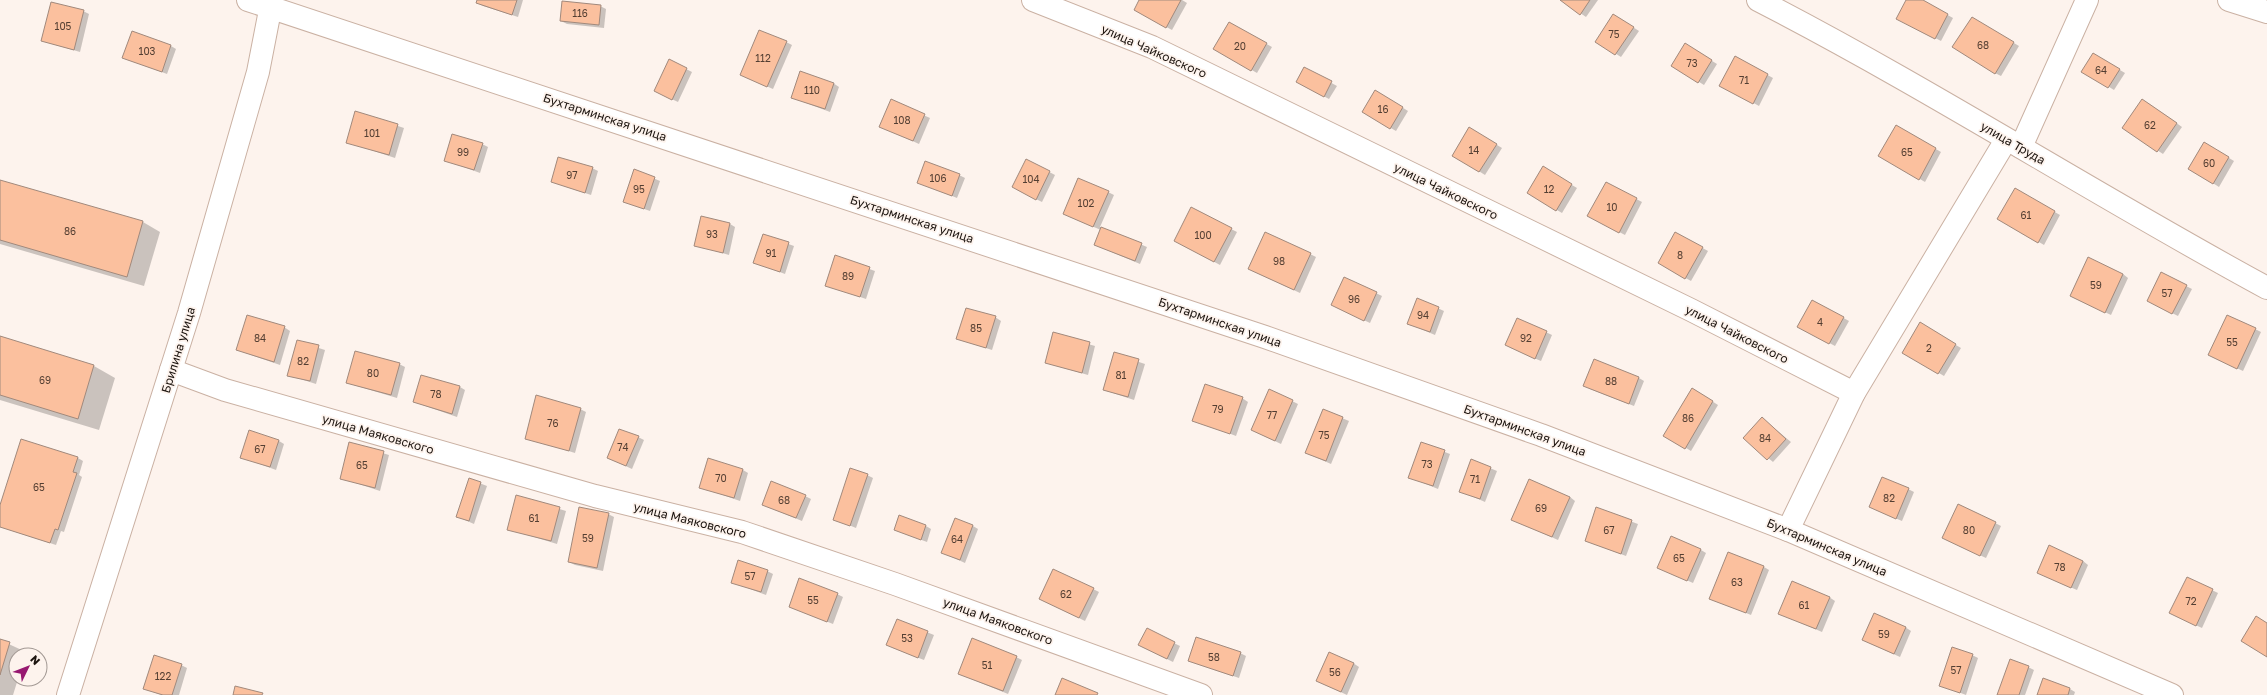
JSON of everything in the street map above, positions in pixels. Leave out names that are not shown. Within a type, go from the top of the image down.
[{"type":"street","name":"Бухтарминская улица","points":[[248,0],[272,3],[330,28],[836,193],[1265,337],[1541,436],[1788,530],[2172,695]]},
{"type":"street","name":"улица Чайковского","points":[[1033,0],[1152,47],[1684,307],[1854,393]]},
{"type":"street","name":"улица Труда","points":[[1758,0],[1825,34],[2200,252],[2267,288]]},
{"type":"street","points":[[1788,530],[1854,393],[2014,143],[2086,0]]},
{"type":"street","points":[[2229,0],[2267,12]]},
{"type":"street","name":"Брилина улица","points":[[68,695],[171,370],[258,72],[272,3]]},
{"type":"street","name":"улица Маяковского","points":[[171,370],[225,390],[595,496],[742,532],[903,587],[1201,695]]},
{"type":"building","points":[[477,0],[517,0],[512,15],[476,3]]},
{"type":"building","points":[[1139,0],[1181,0],[1166,28],[1134,10]]},
{"type":"building","points":[[1560,0],[1590,0],[1580,15]]},
{"type":"building","points":[[1906,0],[1923,0],[1948,14],[1935,39],[1896,19]]},
{"type":"building","points":[[562,1],[601,5],[599,25],[560,21]]},
{"type":"building","points":[[51,2],[84,10],[74,50],[41,41]]},
{"type":"building","points":[[1613,14],[1634,27],[1615,55],[1595,42]]},
{"type":"building","points":[[1972,17],[2014,42],[1995,74],[1952,47]]},
{"type":"building","points":[[1229,22],[1267,43],[1251,71],[1213,49]]},
{"type":"building","points":[[759,30],[787,41],[767,87],[740,75]]},
{"type":"building","points":[[132,31],[171,45],[162,72],[122,58]]},
{"type":"building","points":[[1685,43],[1712,60],[1698,83],[1671,66]]},
{"type":"building","points":[[2093,53],[2120,69],[2108,88],[2081,72]]},
{"type":"building","points":[[1735,56],[1768,74],[1753,104],[1719,86]]},
{"type":"building","points":[[669,59],[687,68],[672,100],[654,91]]},
{"type":"building","points":[[1304,67],[1332,81],[1324,97],[1296,82]]},
{"type":"building","points":[[800,71],[834,83],[825,109],[791,98]]},
{"type":"building","points":[[1375,90],[1403,107],[1390,129],[1362,112]]},
{"type":"building","points":[[891,99],[925,114],[913,141],[879,127]]},
{"type":"building","points":[[2142,99],[2177,123],[2157,152],[2122,128]]},
{"type":"building","points":[[355,111],[398,124],[389,155],[346,143]]},
{"type":"building","points":[[1896,125],[1936,148],[1919,180],[1878,156]]},
{"type":"building","points":[[1469,127],[1497,144],[1479,172],[1452,156]]},
{"type":"building","points":[[452,134],[483,143],[474,170],[444,161]]},
{"type":"building","points":[[2204,142],[2229,157],[2213,184],[2188,169]]},
{"type":"building","points":[[558,157],[593,167],[585,193],[551,182]]},
{"type":"building","points":[[1026,159],[1050,171],[1036,200],[1012,187]]},
{"type":"building","points":[[925,161],[960,174],[952,196],[917,183]]},
{"type":"building","points":[[1543,166],[1572,184],[1556,211],[1527,193]]},
{"type":"building","points":[[634,169],[655,177],[644,209],[623,202]]},
{"type":"building","points":[[1078,178],[1109,191],[1093,227],[1063,214]]},
{"type":"building","points":[[0,180],[143,221],[127,277],[0,240]]},
{"type":"building","points":[[1606,182],[1637,198],[1619,233],[1587,216]]},
{"type":"building","points":[[2015,188],[2055,211],[2038,243],[1997,219]]},
{"type":"building","points":[[1191,207],[1232,228],[1214,262],[1174,241]]},
{"type":"building","points":[[701,216],[730,223],[723,253],[694,246]]},
{"type":"building","points":[[1101,227],[1142,243],[1135,261],[1094,245]]},
{"type":"building","points":[[1265,232],[1311,253],[1294,290],[1248,269]]},
{"type":"building","points":[[1675,232],[1703,247],[1685,279],[1658,263]]},
{"type":"building","points":[[763,234],[789,242],[780,272],[753,263]]},
{"type":"building","points":[[835,255],[870,267],[860,297],[825,286]]},
{"type":"building","points":[[2088,257],[2123,274],[2105,313],[2070,296]]},
{"type":"building","points":[[2161,272],[2187,285],[2172,314],[2147,301]]},
{"type":"building","points":[[1344,277],[1377,292],[1364,321],[1331,305]]},
{"type":"building","points":[[1417,298],[1439,307],[1430,332],[1407,324]]},
{"type":"building","points":[[1812,300],[1844,317],[1829,344],[1797,327]]},
{"type":"building","points":[[966,308],[996,316],[986,348],[956,339]]},
{"type":"building","points":[[247,315],[285,326],[274,362],[236,350]]},
{"type":"building","points":[[2227,315],[2256,328],[2237,369],[2208,355]]},
{"type":"building","points":[[1517,318],[1547,331],[1535,359],[1505,345]]},
{"type":"building","points":[[1920,322],[1956,344],[1938,374],[1902,353]]},
{"type":"building","points":[[1053,332],[1090,342],[1082,373],[1045,363]]},
{"type":"building","points":[[0,336],[94,365],[78,419],[0,395]]},
{"type":"building","points":[[297,340],[319,345],[310,381],[287,376]]},
{"type":"building","points":[[355,351],[400,363],[391,395],[346,383]]},
{"type":"building","points":[[1114,352],[1139,359],[1128,397],[1103,390]]},
{"type":"building","points":[[1594,359],[1639,377],[1629,404],[1583,386]]},
{"type":"building","points":[[421,375],[460,386],[452,414],[413,402]]},
{"type":"building","points":[[1205,384],[1243,397],[1230,434],[1192,421]]},
{"type":"building","points":[[1692,388],[1713,401],[1685,449],[1663,436]]},
{"type":"building","points":[[1269,389],[1293,400],[1275,441],[1251,430]]},
{"type":"building","points":[[536,395],[581,408],[569,451],[525,439]]},
{"type":"building","points":[[1323,409],[1343,417],[1326,461],[1305,453]]},
{"type":"building","points":[[1762,417],[1786,439],[1767,460],[1743,438]]},
{"type":"building","points":[[619,429],[639,436],[626,466],[607,458]]},
{"type":"building","points":[[249,430],[279,440],[270,467],[240,458]]},
{"type":"building","points":[[21,439],[78,457],[73,472],[77,473],[58,530],[55,529],[50,543],[0,527],[0,505]]},
{"type":"building","points":[[349,442],[384,451],[375,488],[340,479]]},
{"type":"building","points":[[1421,442],[1445,450],[1433,486],[1408,478]]},
{"type":"building","points":[[708,458],[743,469],[734,498],[699,488]]},
{"type":"building","points":[[1471,459],[1491,467],[1480,499],[1459,492]]},
{"type":"building","points":[[850,468],[868,474],[850,526],[833,520]]},
{"type":"building","points":[[1882,477],[1909,488],[1896,519],[1869,507]]},
{"type":"building","points":[[469,478],[481,482],[469,521],[456,517]]},
{"type":"building","points":[[1529,479],[1570,497],[1552,537],[1511,520]]},
{"type":"building","points":[[771,481],[806,495],[796,518],[762,505]]},
{"type":"building","points":[[516,495],[560,507],[551,541],[507,530]]},
{"type":"building","points":[[1958,504],[1996,522],[1980,556],[1942,538]]},
{"type":"building","points":[[579,507],[609,513],[597,568],[568,562]]},
{"type":"building","points":[[1596,507],[1632,520],[1621,554],[1585,541]]},
{"type":"building","points":[[899,515],[926,525],[921,540],[894,530]]},
{"type":"building","points":[[955,518],[973,525],[960,560],[941,553]]},
{"type":"building","points":[[1671,536],[1701,549],[1687,581],[1657,568]]},
{"type":"building","points":[[2049,545],[2083,561],[2071,588],[2037,573]]},
{"type":"building","points":[[1728,552],[1764,566],[1746,613],[1709,599]]},
{"type":"building","points":[[738,560],[768,570],[761,592],[731,583]]},
{"type":"building","points":[[1053,569],[1094,588],[1079,618],[1039,599]]},
{"type":"building","points":[[2187,577],[2213,589],[2196,626],[2169,613]]},
{"type":"building","points":[[799,578],[838,593],[827,622],[789,607]]},
{"type":"building","points":[[1792,581],[1830,597],[1816,629],[1778,614]]},
{"type":"building","points":[[1874,613],[1906,627],[1894,654],[1862,640]]},
{"type":"building","points":[[2256,616],[2267,623],[2267,657],[2241,641]]},
{"type":"building","points":[[897,619],[928,631],[918,658],[886,645]]},
{"type":"building","points":[[1147,628],[1175,642],[1167,659],[1138,645]]},
{"type":"building","points":[[1196,637],[1241,652],[1233,676],[1188,661]]},
{"type":"building","points":[[972,638],[1017,656],[1003,691],[958,674]]},
{"type":"building","points":[[0,639],[10,642],[0,675]]},
{"type":"building","points":[[1952,647],[1973,654],[1960,693],[1939,686]]},
{"type":"building","points":[[1329,652],[1354,663],[1341,692],[1316,681]]},
{"type":"building","points":[[154,655],[182,664],[172,695],[163,695],[143,689]]},
{"type":"building","points":[[2010,659],[2029,666],[2019,695],[1997,695]]},
{"type":"building","points":[[1062,678],[1098,693],[1097,695],[1055,695]]},
{"type":"building","points":[[2043,678],[2070,688],[2068,695],[2037,695]]},
{"type":"building","points":[[235,686],[263,693],[262,695],[233,695]]}]
